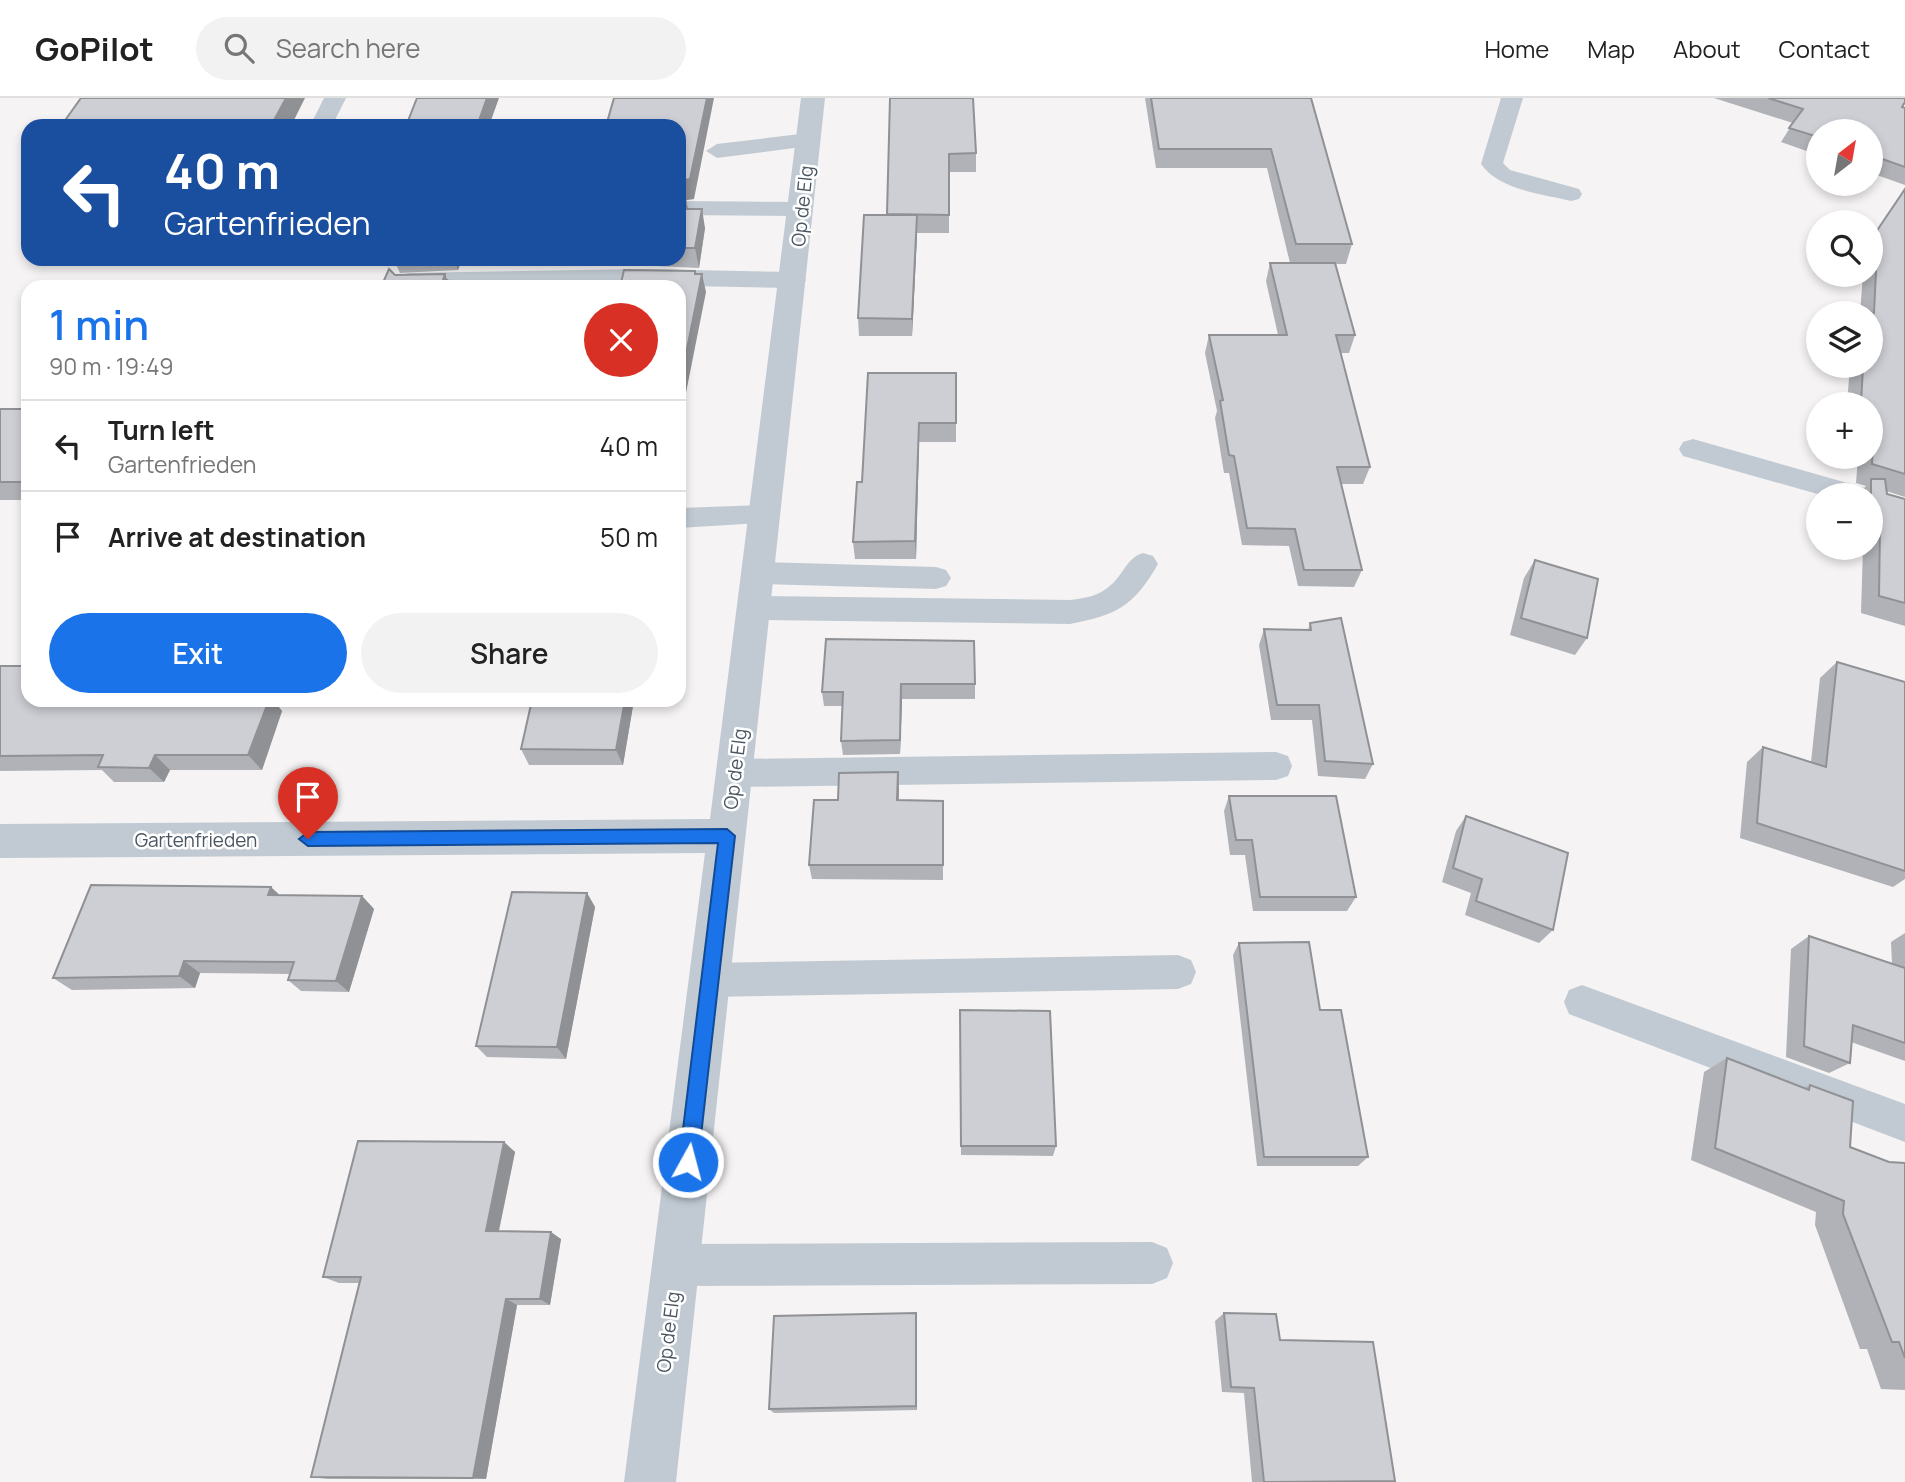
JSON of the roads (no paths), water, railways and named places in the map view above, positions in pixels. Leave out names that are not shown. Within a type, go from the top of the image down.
[{"type":"street","name":"Op de Elg","points":[[650,1482],[794,280],[813,98]]},
{"type":"street","name":"Gartenfrieden","points":[[0,841],[727,836]]},
{"type":"lane","points":[[324,119],[335,98]]},
{"type":"lane","points":[[1512,98],[1492,164],[1502,175],[1571,194]]},
{"type":"lane","points":[[717,151],[808,139]]},
{"type":"lane","points":[[686,208],[801,209]]},
{"type":"lane","points":[[466,280],[640,277],[794,280]]},
{"type":"lane","points":[[1693,449],[1813,483]]},
{"type":"lane","points":[[686,518],[766,516]]},
{"type":"lane","points":[[757,591],[1070,612],[1102,606],[1128,590],[1143,564]]},
{"type":"lane","points":[[757,591],[936,578]]},
{"type":"lane","points":[[735,773],[1276,766]]},
{"type":"lane","points":[[710,980],[1178,972]]},
{"type":"lane","points":[[1582,1002],[1905,1123]]},
{"type":"lane","points":[[676,1265],[1152,1263]]}]
